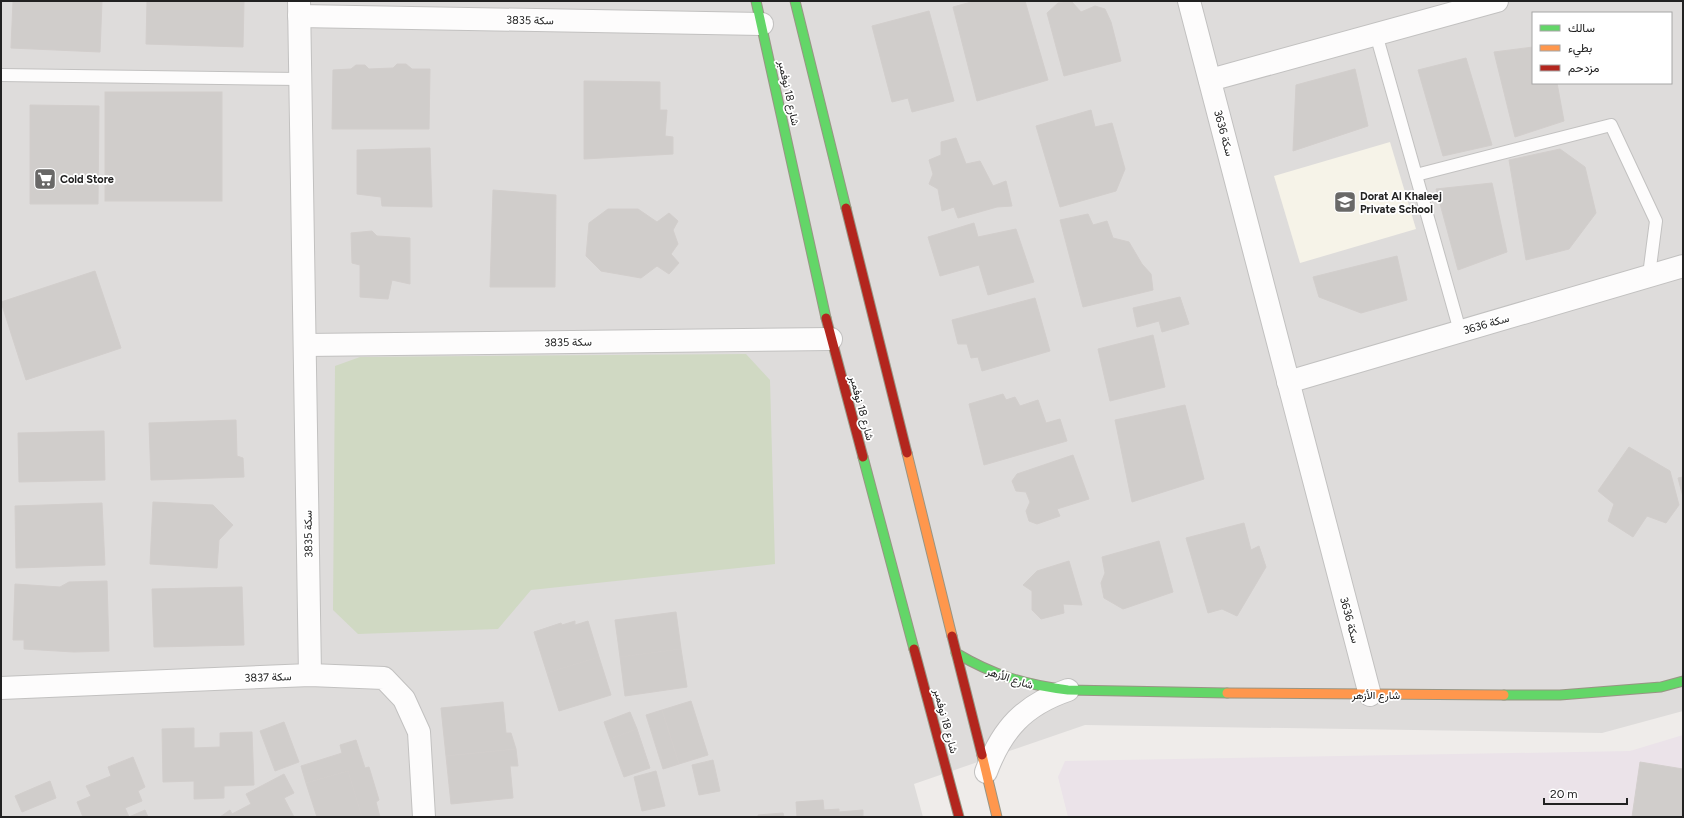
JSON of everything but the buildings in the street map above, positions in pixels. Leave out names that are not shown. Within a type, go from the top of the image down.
[{"type":"main road","name":"شارع 18 نوفمبر","points":[[756,1],[831,339],[959,817]]},
{"type":"main road","points":[[795,1],[997,817]]},
{"type":"main road","name":"شارع الأزهر","points":[[956,653],[976,666],[998,676],[1044,688],[1068,690],[1370,695],[1560,695],[1661,687],[1683,681]]},
{"type":"street","name":"سكة 3636","points":[[1189,1],[1370,695]]},
{"type":"street","points":[[1210,80],[1497,1]]},
{"type":"street","name":"سكة 3835","points":[[310,675],[299,9],[762,24]]},
{"type":"street","name":"سكة 3636","points":[[1288,382],[1683,266]]},
{"type":"street","name":"سكة 3835","points":[[305,345],[831,339]]},
{"type":"street","name":"سكة 3837","points":[[1,688],[310,675],[384,678],[404,699],[420,732],[424,817]]},
{"type":"street","name":"شارع الأزهر","points":[[986,772],[993,753],[1003,736],[1016,720],[1031,707],[1049,697],[1068,690]]},
{"type":"lane","points":[[1376,34],[1460,331]]},
{"type":"lane","points":[[1,75],[300,79]]},
{"type":"lane","points":[[1416,175],[1611,125],[1656,221],[1649,276]]},
{"type":"shaded area","points":[[1,1],[1683,1],[1683,711],[1602,733],[1085,725],[914,784],[923,817],[1,817]]},
{"type":"shaded area","name":"Dorat Al Khaleej Private School","points":[[1390,142],[1416,229],[1300,263],[1274,176]]},
{"type":"shaded area","points":[[1683,735],[1683,817],[1068,817],[1058,777],[1065,761],[1630,751]]},
{"type":"green space","points":[[746,354],[770,380],[775,564],[531,590],[498,629],[358,634],[333,610],[335,366],[360,357]]},
{"type":"traffic: fast","points":[[756,1],[826,318]]},
{"type":"traffic: fast","points":[[795,1],[846,208]]},
{"type":"traffic: fast","points":[[863,457],[914,649]]},
{"type":"traffic: fast","points":[[956,653],[996,673],[1023,682],[1052,688],[1068,690],[1227,693]]},
{"type":"traffic: fast","points":[[1504,695],[1560,695],[1661,687],[1683,681]]},
{"type":"traffic: slow","points":[[907,453],[952,636]]},
{"type":"traffic: slow","points":[[1227,693],[1504,695]]},
{"type":"traffic: slow","points":[[982,755],[997,817]]},
{"type":"traffic: jam","points":[[846,208],[907,453]]},
{"type":"traffic: jam","points":[[826,318],[863,457]]},
{"type":"traffic: jam","points":[[952,636],[982,755]]},
{"type":"traffic: jam","points":[[914,649],[959,817]]},
{"type":"place","name":"Cold Store","points":[[45,179]]},
{"type":"place","name":"Dorat Al Khaleej Private School","points":[[1345,202]]}]
